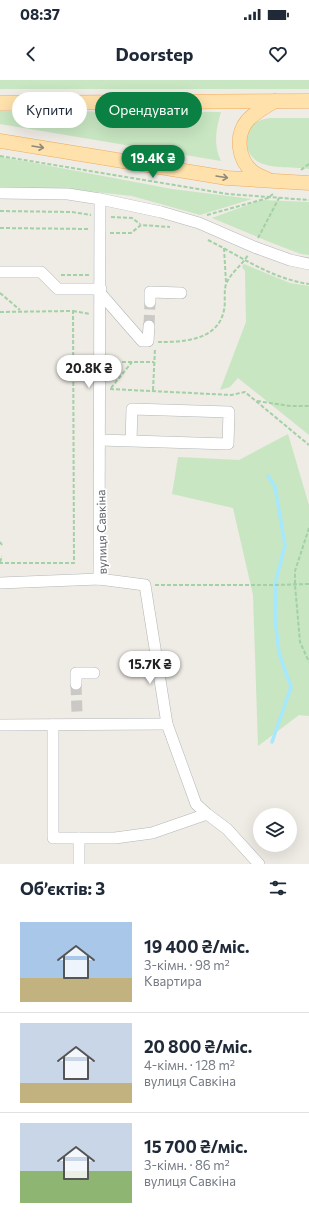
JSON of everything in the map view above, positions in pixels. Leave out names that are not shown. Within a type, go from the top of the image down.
[{"type":"main road","points":[[273,182],[253,172],[246,165],[241,155],[239,144],[246,122],[261,109],[276,101]]},
{"type":"main road","points":[[0,103],[309,101]]},
{"type":"main road","points":[[0,141],[227,178],[309,183]]},
{"type":"street","points":[[0,193],[68,194],[161,212],[198,223],[254,247],[290,260],[309,264]]},
{"type":"street","name":"вулиця Савкіна","points":[[100,199],[100,216],[105,232],[101,265],[100,579],[145,585]]},
{"type":"street","points":[[0,272],[41,272],[58,289],[101,292],[142,341],[152,341],[149,326]]},
{"type":"street","points":[[150,302],[150,292],[181,293]]},
{"type":"street","points":[[100,440],[131,442],[228,444],[229,412],[132,409],[131,442]]},
{"type":"street","points":[[0,584],[100,579]]},
{"type":"street","points":[[145,585],[167,724],[196,804],[227,828],[259,864]]},
{"type":"street","points":[[76,684],[76,673],[94,673]]},
{"type":"street","points":[[76,713],[77,724]]},
{"type":"street","points":[[0,725],[167,724]]},
{"type":"street","points":[[53,725],[53,838],[115,838],[152,833],[207,814]]},
{"type":"street","points":[[79,838],[79,864]]},
{"type":"path","points":[[0,156],[228,194],[309,200]]},
{"type":"path","points":[[205,215],[268,198]]},
{"type":"path","points":[[226,283],[254,247],[279,198]]},
{"type":"path","points":[[0,212],[72,212],[132,218],[141,225],[176,227]]},
{"type":"path","points":[[0,228],[89,229],[105,232],[131,233],[141,225]]},
{"type":"path","points":[[105,232],[109,239]]},
{"type":"path","points":[[206,239],[254,266],[290,281],[309,284]]},
{"type":"path","points":[[153,391],[154,362],[152,341],[193,340],[213,330],[221,319],[224,310],[226,283],[224,248]]},
{"type":"path","points":[[61,275],[88,275],[101,265]]},
{"type":"path","points":[[0,293],[21,311]]},
{"type":"path","points":[[2,556],[0,563],[74,563],[74,311]]},
{"type":"path","points":[[0,312],[74,311],[101,316]]},
{"type":"path","points":[[101,362],[154,362]]},
{"type":"path","points":[[110,389],[132,362]]},
{"type":"path","points":[[256,401],[290,406],[309,406]]},
{"type":"path","points":[[309,528],[295,571],[294,585],[300,642],[309,662]]},
{"type":"path","points":[[145,585],[309,584]]},
{"type":"green space","points":[[0,80],[309,80],[309,89],[0,89]]},
{"type":"green space","points":[[0,111],[12,111],[12,126],[0,124]]},
{"type":"green space","points":[[87,111],[95,111],[95,128],[202,128],[202,112],[221,112],[216,143],[218,155],[221,161],[24,128],[87,128]]},
{"type":"green space","points":[[270,118],[309,118],[309,169],[264,164],[257,161],[251,155],[246,141],[249,129],[257,122]]},
{"type":"green space","points":[[0,157],[172,189],[252,199],[200,215],[132,196],[87,191],[0,187]]},
{"type":"green space","points":[[261,200],[309,202],[309,255],[301,254],[272,243],[212,218]]},
{"type":"green space","points":[[244,264],[290,283],[309,286],[309,435],[238,378],[230,387],[220,390],[246,322],[245,271],[242,267]]},
{"type":"green space","points":[[288,434],[309,505],[309,716],[299,715],[258,746],[253,595],[233,508],[172,494],[178,457],[239,460]]},
{"type":"waterway","points":[[268,476],[275,487],[285,545],[276,580],[275,619],[279,653],[291,687],[272,742]]},
{"type":"tunnel","points":[[149,326],[150,302]]},
{"type":"tunnel","points":[[76,684],[77,713]]}]
